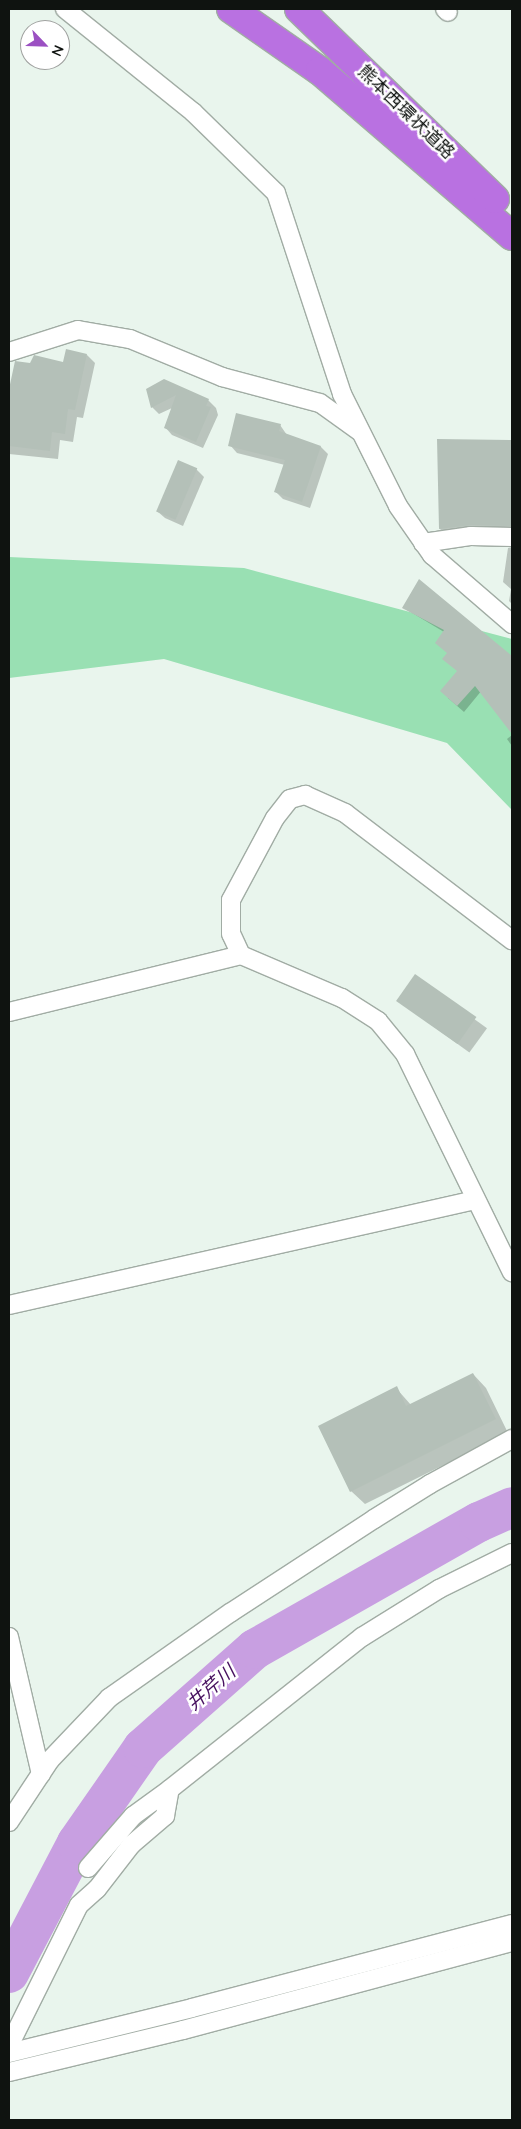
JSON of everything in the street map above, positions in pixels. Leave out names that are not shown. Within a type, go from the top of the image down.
[{"type":"highway","points":[[231,9],[320,71],[512,236]]},
{"type":"highway","name":"熊本西環状道路","points":[[299,9],[366,71],[512,216]]},
{"type":"highway","points":[[321,9],[366,71]]},
{"type":"street","points":[[65,9],[193,112],[276,192],[342,394],[398,506],[432,555],[512,624]]},
{"type":"street","points":[[9,352],[78,330],[130,339],[222,377],[320,403],[362,433]]},
{"type":"street","points":[[423,543],[471,536],[512,537]]},
{"type":"street","points":[[241,955],[231,934],[231,900],[275,818],[290,799],[305,795],[346,813],[512,940]]},
{"type":"street","points":[[9,1012],[241,955],[342,998],[378,1021],[405,1054],[512,1272]]},
{"type":"street","points":[[9,1305],[475,1200]]},
{"type":"street","points":[[9,1822],[41,1774],[109,1698],[230,1613],[374,1519],[430,1484],[512,1440]]},
{"type":"street","points":[[88,1868],[133,1816],[170,1789],[362,1637],[439,1590],[512,1553]]},
{"type":"street","points":[[9,1637],[41,1774]]},
{"type":"street","points":[[9,2046],[79,1905],[97,1889],[131,1845],[165,1816],[170,1789]]},
{"type":"street","points":[[9,2053],[192,2008],[512,1924]]},
{"type":"street","points":[[9,2072],[183,2030],[512,1942]]},
{"type":"green space","points":[[9,557],[244,568],[512,639],[512,810],[447,743],[164,659],[9,678]]},
{"type":"building","points":[[66,349],[87,354],[75,410],[68,409],[65,434],[52,432],[50,451],[9,446],[9,389],[15,361],[30,363],[34,355],[63,362]]},
{"type":"building","points":[[164,379],[209,399],[206,406],[211,407],[196,442],[164,428],[176,395],[151,408],[146,389]]},
{"type":"building","points":[[236,413],[281,424],[279,431],[321,446],[302,502],[274,492],[285,460],[228,446]]},
{"type":"building","points":[[437,439],[512,440],[512,526],[471,525],[439,529]]},
{"type":"building","points":[[178,460],[197,468],[175,520],[156,512]]},
{"type":"building","points":[[419,579],[512,656],[512,734],[475,686],[457,706],[440,691],[457,671],[442,659],[447,653],[435,643],[444,630],[402,608]]},
{"type":"building","points":[[415,974],[476,1017],[458,1044],[396,1001]]},
{"type":"building","points":[[473,1373],[496,1419],[350,1492],[318,1426],[397,1386],[406,1406]]},
{"type":"waterway","name":"井芹川","points":[[9,1973],[77,1843],[143,1748],[255,1649],[479,1522],[512,1507]]}]
